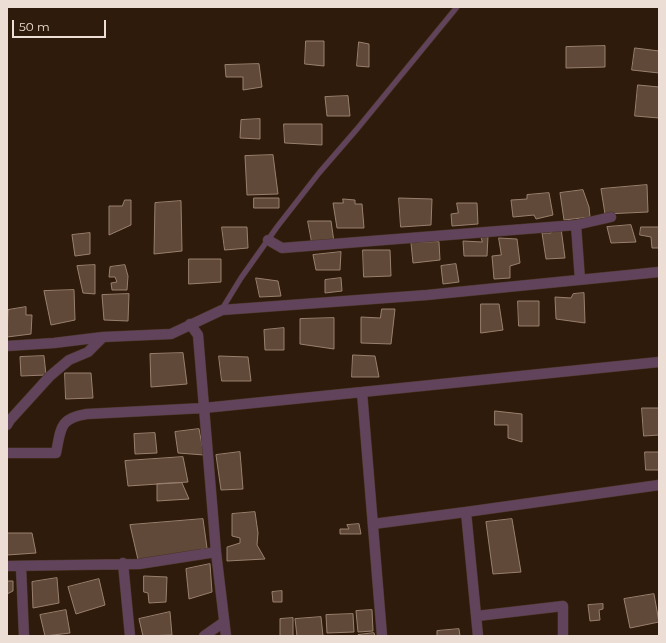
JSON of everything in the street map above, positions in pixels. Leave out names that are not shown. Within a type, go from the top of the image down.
[{"type":"street","points":[[268,240],[282,248],[576,225],[610,217]]},
{"type":"street","points":[[576,225],[580,280]]},
{"type":"street","points":[[7,346],[54,344],[104,337],[171,334],[222,310],[427,295],[659,272]]},
{"type":"street","points":[[190,324],[198,335],[216,552],[226,636]]},
{"type":"street","points":[[7,425],[50,376],[69,360],[88,352],[104,337]]},
{"type":"street","points":[[7,453],[56,453],[61,429],[66,422],[76,415],[204,408],[659,362]]},
{"type":"street","points":[[362,392],[382,636]]},
{"type":"street","points":[[373,524],[659,485]]},
{"type":"street","points":[[466,512],[478,636]]},
{"type":"street","points":[[7,566],[21,567],[124,563],[139,564],[216,552]]},
{"type":"street","points":[[124,563],[130,636]]},
{"type":"street","points":[[21,567],[24,636]]},
{"type":"street","points":[[477,616],[563,606],[563,636]]},
{"type":"street","points":[[204,636],[224,622]]},
{"type":"lane","points":[[222,310],[241,278],[268,240],[319,174],[457,7]]},
{"type":"building","points":[[306,41],[324,41],[324,66],[305,64]]},
{"type":"building","points":[[359,42],[369,44],[369,67],[357,66]]},
{"type":"building","points":[[605,46],[605,67],[566,68],[566,47]]},
{"type":"building","points":[[635,48],[659,51],[659,73],[632,70]]},
{"type":"building","points":[[259,64],[262,87],[243,90],[243,77],[226,77],[225,65]]},
{"type":"building","points":[[638,85],[659,87],[659,118],[635,116]]},
{"type":"building","points":[[348,96],[350,116],[327,116],[325,97]]},
{"type":"building","points":[[260,119],[260,139],[240,138],[241,120]]},
{"type":"building","points":[[284,124],[322,124],[322,145],[285,143]]},
{"type":"building","points":[[273,155],[278,194],[247,195],[245,156]]},
{"type":"building","points":[[647,185],[648,212],[605,214],[601,189]]},
{"type":"building","points":[[583,190],[589,207],[590,217],[564,220],[560,193]]},
{"type":"building","points":[[549,193],[553,215],[536,219],[534,215],[513,217],[511,200],[527,199],[527,195]]},
{"type":"building","points":[[254,198],[279,198],[279,208],[254,208]]},
{"type":"building","points":[[399,198],[432,199],[431,225],[401,227]]},
{"type":"building","points":[[343,199],[355,200],[355,204],[362,204],[364,228],[337,228],[333,203],[343,203]]},
{"type":"building","points":[[125,200],[131,200],[131,225],[109,235],[109,206],[122,206]]},
{"type":"building","points":[[181,201],[182,251],[154,254],[155,203]]},
{"type":"building","points":[[457,203],[477,203],[478,224],[452,226],[451,214],[458,213]]},
{"type":"building","points":[[308,221],[331,221],[334,242],[312,242]]},
{"type":"building","points":[[631,225],[636,242],[611,243],[607,227]]},
{"type":"building","points":[[222,227],[247,227],[248,248],[225,250]]},
{"type":"building","points":[[641,227],[659,227],[659,248],[652,248],[651,237],[640,235]]},
{"type":"building","points":[[561,228],[565,258],[546,259],[542,233],[551,233],[551,229]]},
{"type":"building","points":[[90,233],[90,254],[75,256],[72,235]]},
{"type":"building","points":[[481,236],[488,236],[487,256],[464,256],[463,241],[482,242]]},
{"type":"building","points":[[499,238],[517,239],[520,263],[510,266],[510,278],[494,279],[492,256],[501,255]]},
{"type":"building","points":[[439,242],[440,260],[413,263],[411,243]]},
{"type":"building","points":[[363,250],[390,250],[391,276],[364,277]]},
{"type":"building","points":[[341,252],[340,270],[316,270],[313,255]]},
{"type":"building","points":[[189,259],[221,259],[221,282],[189,284]]},
{"type":"building","points":[[456,264],[459,282],[443,284],[441,266]]},
{"type":"building","points":[[95,265],[95,294],[83,293],[77,266]]},
{"type":"building","points":[[125,265],[128,276],[127,290],[112,290],[111,283],[117,282],[115,277],[109,277],[110,267]]},
{"type":"building","points":[[256,278],[278,281],[281,296],[260,297]]},
{"type":"building","points":[[341,278],[342,291],[325,293],[325,280]]},
{"type":"building","points":[[74,290],[75,320],[51,325],[44,291]]},
{"type":"building","points":[[584,293],[585,323],[556,319],[555,297],[571,298],[573,294]]},
{"type":"building","points":[[129,294],[128,321],[104,320],[102,295]]},
{"type":"building","points":[[518,301],[539,301],[539,326],[519,326]]},
{"type":"building","points":[[481,304],[499,304],[503,330],[481,333]]},
{"type":"building","points":[[26,307],[26,315],[32,315],[31,334],[7,337],[8,310]]},
{"type":"building","points":[[382,309],[395,309],[391,344],[361,343],[361,317],[380,318]]},
{"type":"building","points":[[334,318],[334,349],[300,344],[300,319]]},
{"type":"building","points":[[284,328],[284,350],[265,350],[264,330]]},
{"type":"building","points":[[183,353],[187,384],[151,387],[150,354]]},
{"type":"building","points":[[353,355],[375,356],[379,377],[352,377]]},
{"type":"building","points":[[44,356],[46,375],[21,376],[20,357]]},
{"type":"building","points":[[219,356],[248,357],[251,381],[222,381]]},
{"type":"building","points":[[65,373],[91,373],[93,398],[66,399]]},
{"type":"building","points":[[642,408],[659,408],[659,435],[644,436]]},
{"type":"building","points":[[495,411],[522,414],[522,442],[508,438],[508,425],[495,425]]},
{"type":"building","points":[[199,429],[204,455],[178,453],[175,432]]},
{"type":"building","points":[[155,433],[157,453],[135,454],[134,434]]},
{"type":"building","points":[[240,452],[243,489],[221,490],[216,455]]},
{"type":"building","points":[[645,452],[659,452],[659,470],[646,470]]},
{"type":"building","points":[[183,457],[188,482],[128,486],[125,461]]},
{"type":"building","points":[[182,483],[189,499],[157,501],[157,484]]},
{"type":"building","points":[[255,512],[258,533],[257,545],[265,559],[227,561],[227,547],[240,543],[240,538],[232,536],[232,514]]},
{"type":"building","points":[[203,519],[207,548],[139,564],[130,525]]},
{"type":"building","points":[[512,519],[521,572],[493,574],[486,522]]},
{"type":"building","points":[[359,524],[361,534],[340,534],[340,529],[349,529],[347,525]]},
{"type":"building","points":[[7,533],[32,533],[36,553],[7,555]]},
{"type":"building","points":[[210,564],[212,592],[189,599],[186,569]]},
{"type":"building","points":[[144,576],[167,577],[166,602],[149,603],[148,593],[144,592]]},
{"type":"building","points":[[57,578],[59,603],[33,608],[32,582]]},
{"type":"building","points":[[99,579],[105,605],[76,614],[68,587]]},
{"type":"building","points":[[7,581],[13,581],[13,591],[7,594]]},
{"type":"building","points":[[282,591],[282,602],[273,602],[272,592]]},
{"type":"building","points":[[654,594],[659,622],[630,628],[624,599]]},
{"type":"building","points":[[603,604],[603,609],[599,610],[600,620],[590,621],[588,605]]},
{"type":"building","points":[[66,610],[70,633],[45,636],[40,615]]},
{"type":"building","points":[[372,610],[373,631],[358,632],[356,611]]},
{"type":"building","points":[[170,612],[172,635],[143,636],[139,619]]},
{"type":"building","points":[[353,614],[354,632],[327,633],[326,615]]},
{"type":"building","points":[[321,617],[323,636],[297,636],[295,619]]},
{"type":"building","points":[[293,618],[293,636],[280,636],[280,619]]},
{"type":"building","points":[[459,629],[460,636],[437,636],[437,631]]},
{"type":"building","points":[[374,633],[375,636],[358,636],[358,635]]}]
